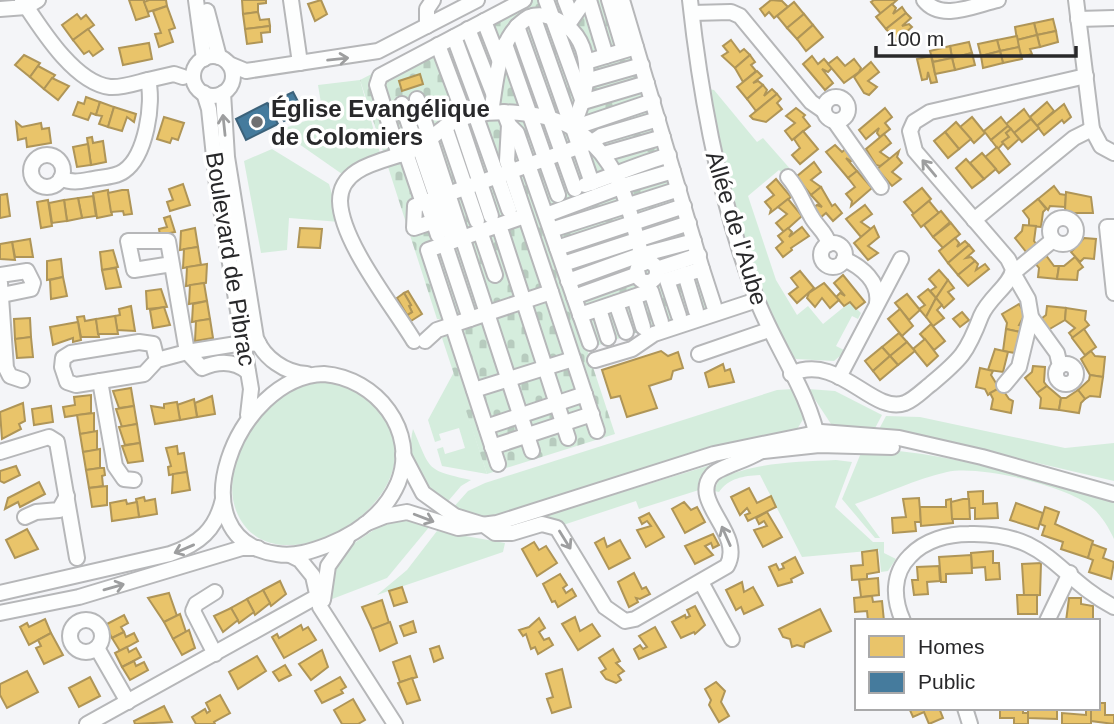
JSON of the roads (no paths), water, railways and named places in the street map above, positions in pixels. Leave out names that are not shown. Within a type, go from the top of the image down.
[{"type":"street","points":[[196,0],[217,60],[246,71],[378,51],[477,0]]},
{"type":"street","points":[[205,0],[217,60]]},
{"type":"street","points":[[291,0],[300,63]]},
{"type":"street","points":[[427,26],[427,9],[433,0]]},
{"type":"street","points":[[546,0],[583,102]]},
{"type":"street","points":[[565,0],[569,22],[580,41],[586,62],[583,102],[572,127]]},
{"type":"street","points":[[569,22],[585,0]]},
{"type":"street","points":[[585,0],[606,56]]},
{"type":"street","points":[[609,0],[630,49],[642,65],[713,306]]},
{"type":"street","points":[[622,0],[630,49]]},
{"type":"street","points":[[924,0],[932,8],[944,12],[998,0]]},
{"type":"street","points":[[1076,0],[1092,129],[1101,146],[1114,153]]},
{"type":"street","points":[[0,9],[29,2],[55,49],[95,82],[114,87],[178,76]]},
{"type":"street","points":[[533,451],[462,238],[434,199],[414,148],[377,85],[378,78],[522,2],[520,27],[530,116],[558,195]]},
{"type":"street","points":[[691,7],[733,6],[811,102],[829,116],[881,187]]},
{"type":"street","name":"Allée de l'Aube","points":[[691,7],[720,184],[757,300],[769,330],[813,413],[818,439]]},
{"type":"street","points":[[498,13],[520,27],[572,127],[586,144],[604,154],[617,173],[651,274],[661,322]]},
{"type":"street","points":[[473,185],[484,116],[494,96],[500,62],[520,27],[552,17],[569,22]]},
{"type":"street","points":[[1078,19],[1114,18]]},
{"type":"street","points":[[484,21],[500,62]]},
{"type":"street","points":[[520,27],[575,189]]},
{"type":"street","points":[[468,29],[494,96]]},
{"type":"street","points":[[454,37],[504,174],[525,216],[597,431]]},
{"type":"street","points":[[438,45],[506,153],[504,174],[509,210]]},
{"type":"street","points":[[586,62],[630,49]]},
{"type":"street","name":"Boulevard de Pibrac","points":[[246,423],[251,399],[248,372],[217,186],[209,109],[204,93],[194,78],[197,64],[217,60],[227,88],[227,157],[250,314],[259,344],[267,356],[280,366],[298,374],[315,374]]},
{"type":"street","points":[[586,81],[642,65]]},
{"type":"street","points":[[204,93],[227,88],[246,71]]},
{"type":"street","points":[[1004,385],[1019,367],[1031,317],[1028,299],[1008,259],[915,151],[909,139],[914,122],[930,112],[1086,76]]},
{"type":"street","points":[[61,178],[74,182],[117,175],[131,165],[152,105],[148,80]]},
{"type":"street","points":[[583,102],[647,83]]},
{"type":"street","points":[[414,148],[417,99]]},
{"type":"street","points":[[551,292],[437,330],[420,341],[359,252],[340,202],[345,185],[358,171],[414,148],[445,127],[484,116],[530,116],[572,127],[653,101]]},
{"type":"street","points":[[402,104],[470,319]]},
{"type":"street","points":[[484,116],[517,133],[590,343]]},
{"type":"street","points":[[462,238],[442,230],[414,228],[415,206],[586,144],[601,136],[658,119]]},
{"type":"street","points":[[445,127],[523,301],[568,438]]},
{"type":"street","points":[[974,220],[1074,138],[1092,129]]},
{"type":"street","points":[[604,154],[663,137]]},
{"type":"street","points":[[586,144],[592,183]]},
{"type":"street","points":[[541,201],[668,155]]},
{"type":"street","points":[[546,215],[673,171]]},
{"type":"street","points":[[788,177],[801,193],[811,218],[825,234],[829,244],[821,253],[824,264],[836,267],[844,259],[859,266],[874,285],[877,303]]},
{"type":"street","points":[[551,230],[679,189]]},
{"type":"street","points":[[557,248],[684,206]]},
{"type":"street","points":[[462,238],[487,223],[525,216]]},
{"type":"street","points":[[487,223],[495,275]]},
{"type":"street","points":[[563,264],[689,223]]},
{"type":"street","points":[[1114,226],[1107,228],[1114,293]]},
{"type":"street","points":[[442,230],[428,250],[498,464]]},
{"type":"street","points":[[791,374],[817,368],[886,402],[899,404],[910,401],[964,355],[988,302],[1009,281],[1013,273],[1053,240]]},
{"type":"street","points":[[580,315],[634,297],[651,274],[694,241]]},
{"type":"street","points":[[839,377],[901,259]]},
{"type":"street","points":[[574,297],[700,262]]},
{"type":"street","points":[[568,281],[685,274],[700,262]]},
{"type":"street","points":[[172,264],[187,352],[202,368],[226,362],[238,365],[248,372]]},
{"type":"street","points":[[0,275],[27,271],[33,283],[31,289],[1,289],[6,368],[10,376],[22,380]]},
{"type":"street","points":[[651,274],[679,316]]},
{"type":"street","points":[[685,274],[696,311]]},
{"type":"street","points":[[634,297],[643,327]]},
{"type":"street","points":[[595,360],[632,349],[653,334],[757,300]]},
{"type":"street","points":[[616,303],[626,332]]},
{"type":"street","points":[[599,309],[608,338]]},
{"type":"street","points":[[1031,317],[1057,353],[1060,366]]},
{"type":"street","points":[[699,354],[769,330]]},
{"type":"street","points":[[157,360],[153,344],[139,341],[71,354],[62,360],[63,375],[69,384],[100,381],[144,374],[157,360],[187,352],[243,343],[259,344]]},
{"type":"street","points":[[474,390],[573,359]]},
{"type":"street","points":[[0,593],[191,547],[215,525],[223,498],[226,467],[246,423],[278,388],[315,374],[351,380],[380,398],[396,424],[403,455],[416,483],[430,500],[455,516],[484,525],[493,533],[501,534],[542,524],[557,528],[605,607],[621,620],[635,619],[724,570],[732,553],[730,543],[706,495],[708,481],[715,472],[745,462],[761,451]]},
{"type":"street","points":[[100,381],[115,466],[124,479],[134,480]]},
{"type":"street","points":[[486,428],[585,394]]},
{"type":"street","points":[[492,447],[592,414]]},
{"type":"street","points":[[0,452],[38,439],[54,438],[59,447],[78,558]]},
{"type":"street","points":[[365,524],[385,516],[407,512],[458,528],[484,525],[714,454],[818,439],[948,450],[1107,487],[1114,494]]},
{"type":"street","points":[[695,462],[818,439]]},
{"type":"street","points":[[290,555],[316,550],[351,534],[365,524],[384,507],[395,490],[403,455]]},
{"type":"street","points":[[24,517],[36,512],[59,510],[67,496]]},
{"type":"street","points":[[223,498],[235,528],[258,548]]},
{"type":"street","points":[[325,615],[323,592],[328,566],[334,554],[351,534]]},
{"type":"street","points":[[902,619],[895,594],[902,565],[921,547],[951,535],[990,534],[1018,539],[1036,547],[1114,607]]},
{"type":"street","points":[[0,612],[79,597],[242,548],[258,548],[290,555],[300,560],[313,576],[316,597],[325,615],[394,724]]},
{"type":"street","points":[[1049,619],[1070,573]]},
{"type":"street","points":[[701,582],[732,639]]},
{"type":"street","points":[[1084,586],[1114,598]]},
{"type":"street","points":[[215,592],[196,604],[193,611],[215,654]]},
{"type":"street","points":[[79,597],[85,620],[99,628],[102,636],[97,648]]},
{"type":"street","points":[[87,724],[316,597]]},
{"type":"street","points":[[85,620],[72,629],[72,645],[82,652],[97,648]]},
{"type":"street","points":[[97,648],[128,702]]},
{"type":"place","name":"Église Evangélique de Colomiers","points":[[257,122]]}]
